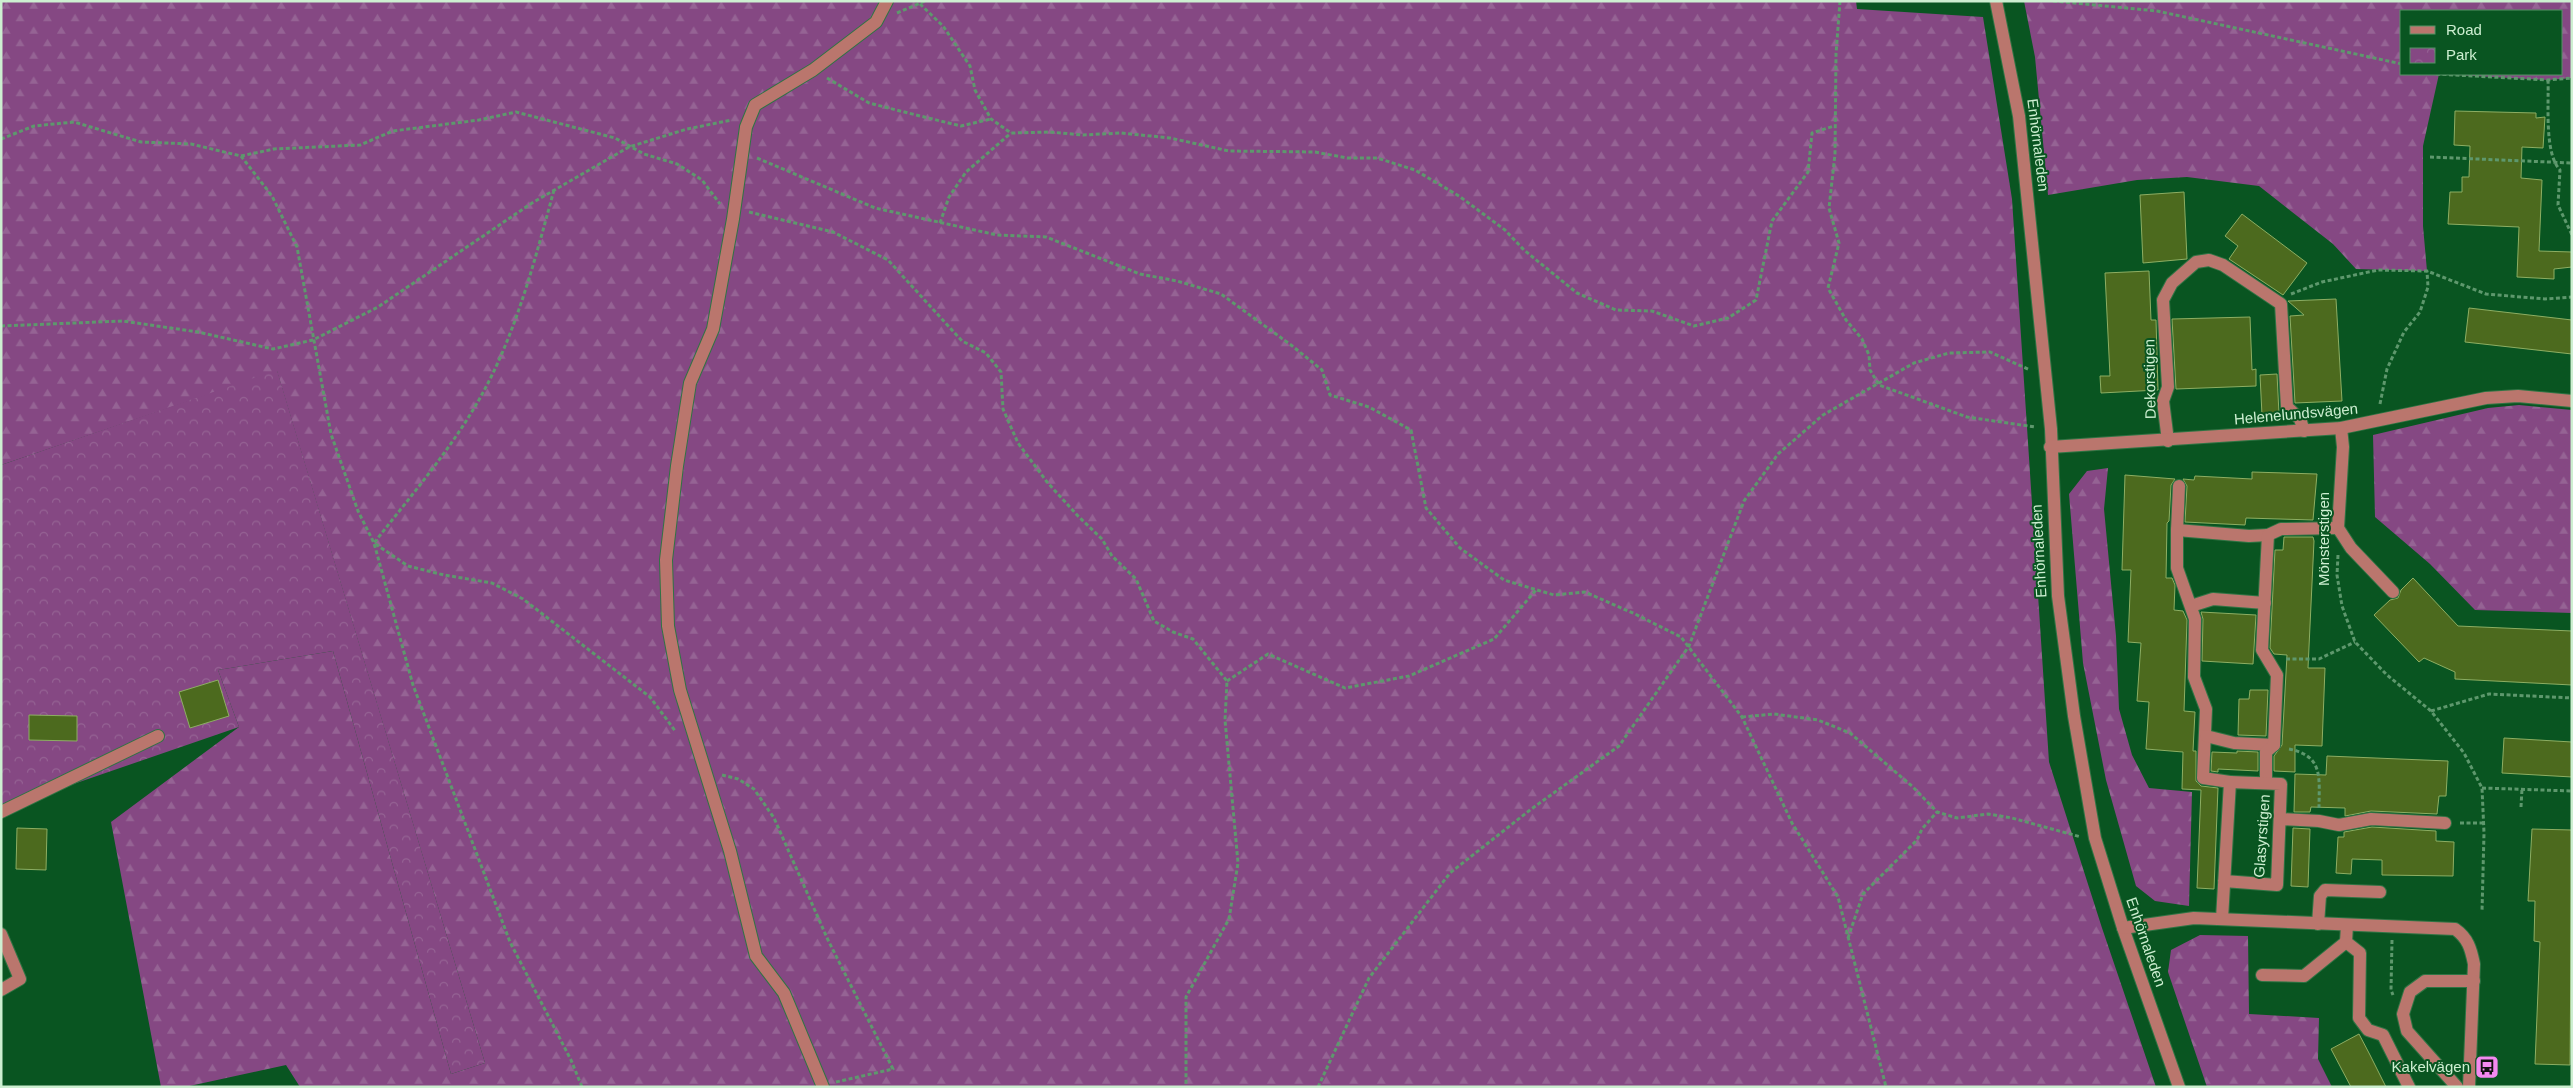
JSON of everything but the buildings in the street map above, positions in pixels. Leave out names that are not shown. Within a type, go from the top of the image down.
[{"type":"street","points":[[823,1086],[784,993],[756,956],[730,851],[678,681],[668,626],[666,560],[677,466],[690,383],[713,329],[736,199],[746,127],[755,105],[813,70],[876,22],[887,1]]},
{"type":"street","name":"Enhörnaleden","points":[[1996,1],[2020,116],[2047,377],[2058,596],[2074,716],[2095,838],[2123,928],[2179,1087]]},
{"type":"street","name":"Dekorstigen","points":[[2168,440],[2163,401],[2168,387],[2163,300],[2172,283],[2196,262],[2209,260],[2224,265],[2282,304]]},
{"type":"street","points":[[2282,304],[2287,407],[2300,419],[2304,431]]},
{"type":"street","name":"Helenelundsvägen","points":[[2050,448],[2341,428],[2486,398],[2518,396],[2572,401]]},
{"type":"street","name":"Mönsterstigen","points":[[2338,528],[2343,447],[2341,428]]},
{"type":"street","name":"Glasyrstigen","points":[[2179,486],[2177,568],[2195,619],[2194,677],[2206,709],[2204,778],[2230,782],[2281,784],[2277,885],[2224,881]]},
{"type":"street","points":[[2177,530],[2249,536],[2268,535],[2281,529],[2338,528],[2351,548],[2393,592]]},
{"type":"street","name":"Glasyrstigen","points":[[2266,784],[2266,752],[2274,745],[2277,675],[2262,650],[2268,535]]},
{"type":"street","points":[[2191,606],[2213,599],[2265,603]]},
{"type":"street","points":[[1,812],[158,736]]},
{"type":"street","points":[[2206,736],[2234,742],[2274,745]]},
{"type":"street","points":[[2222,919],[2230,782]]},
{"type":"street","points":[[2280,819],[2319,821],[2339,825],[2372,819],[2445,823]]},
{"type":"street","points":[[2318,924],[2320,896],[2325,890],[2380,892]]},
{"type":"street","points":[[2123,928],[2194,918],[2455,929],[2463,935],[2470,946],[2474,964],[2469,1087]]},
{"type":"street","points":[[2262,975],[2304,976],[2346,942],[2347,925]]},
{"type":"street","points":[[1,934],[20,979],[1,990]]},
{"type":"street","points":[[2346,942],[2360,953],[2359,1018],[2368,1030],[2383,1035],[2409,1087]]},
{"type":"street","points":[[2457,1087],[2407,1030],[2403,1014],[2410,992],[2425,981],[2474,981]]},
{"type":"path","points":[[1840,1],[1834,126],[1835,154],[1829,208],[1839,243],[1828,288],[1846,320],[1862,339],[1869,355],[1870,370],[1879,385],[1967,417],[2051,429]]},
{"type":"path","points":[[2053,1],[2157,11],[2400,64]]},
{"type":"path","points":[[920,4],[944,26],[970,66],[975,90],[991,119],[1011,133],[1050,132],[1083,135],[1121,133],[1170,138],[1229,151],[1315,152],[1347,158],[1377,158],[1414,170],[1460,196],[1505,230],[1524,250],[1577,292],[1616,310],[1652,311],[1694,326],[1728,318],[1756,300],[1772,221],[1808,172],[1812,133],[1834,126]]},
{"type":"path","points":[[813,70],[869,103],[961,126],[991,119]]},
{"type":"path","points":[[2455,75],[2548,80],[2572,78]]},
{"type":"path","points":[[2548,80],[2550,139],[2554,163],[2560,170],[2558,205],[2572,235]]},
{"type":"path","points":[[1,326],[124,321],[198,332],[273,349],[313,340],[378,307],[554,190],[629,147],[686,129],[735,120],[755,105]]},
{"type":"path","points":[[1,139],[34,126],[74,122],[141,142],[191,144],[241,156],[274,149],[360,144],[393,131],[479,120],[516,112],[615,138],[644,154],[677,164],[702,180],[722,208]]},
{"type":"path","points":[[940,223],[949,197],[966,172],[1011,133]]},
{"type":"path","points":[[743,152],[875,208],[996,235],[1046,237],[1140,274],[1177,281],[1221,294],[1292,345],[1322,370],[1330,395],[1369,407],[1411,430],[1426,508],[1460,548],[1504,580],[1554,595],[1585,592],[1681,637],[1742,717],[1792,822],[1838,896],[1886,1087]]},
{"type":"path","points":[[241,156],[272,196],[297,247],[331,434],[358,511],[374,543],[413,685],[510,942],[571,1060],[582,1087]]},
{"type":"path","points":[[2430,157],[2572,163]]},
{"type":"path","points":[[374,543],[450,447],[493,374],[524,296],[554,190]]},
{"type":"path","points":[[736,199],[750,214],[833,232],[888,260],[962,341],[986,353],[1001,372],[1003,409],[1018,443],[1078,516],[1102,539],[1112,556],[1136,579],[1154,621],[1193,639],[1227,681],[1225,720],[1238,862],[1229,919],[1186,997],[1186,1087]]},
{"type":"path","points":[[2282,304],[2290,294],[2322,282],[2378,270],[2427,271],[2486,294],[2545,299],[2572,297]]},
{"type":"path","points":[[2381,421],[2379,407],[2387,369],[2404,332],[2420,312],[2428,287],[2427,271]]},
{"type":"path","points":[[1318,1087],[1369,978],[1450,873],[1530,810],[1619,746],[1689,646],[1744,501],[1778,454],[1823,415],[1879,385],[1914,363],[1949,353],[1990,352],[2047,377]]},
{"type":"path","name":"Mönsterstigen","points":[[2338,528],[2338,575],[2342,606],[2355,642],[2387,675],[2431,711],[2464,753],[2482,788]]},
{"type":"path","points":[[374,543],[408,566],[444,576],[492,583],[522,599],[650,697],[678,734]]},
{"type":"path","points":[[1227,681],[1268,654],[1346,688],[1410,676],[1494,639],[1536,590]]},
{"type":"path","points":[[2268,659],[2319,659],[2355,642]]},
{"type":"path","points":[[2431,711],[2489,694],[2572,698]]},
{"type":"path","points":[[1742,717],[1774,714],[1818,720],[1850,733],[1913,787],[1937,812],[1957,818],[1988,814],[2012,818],[2077,836],[2095,838]]},
{"type":"path","points":[[2274,745],[2302,751],[2314,761],[2319,774],[2319,821]]},
{"type":"path","points":[[706,771],[738,779],[754,789],[774,818],[828,940],[893,1069],[823,1086]]},
{"type":"path","points":[[2482,912],[2484,823],[2482,788],[2572,791]]},
{"type":"path","points":[[2521,807],[2522,789]]},
{"type":"path","points":[[1848,939],[1863,894],[1917,840],[1922,829],[1937,812]]},
{"type":"path","points":[[2445,823],[2484,823]]},
{"type":"path","points":[[2392,927],[2391,990],[2403,1014]]},
{"type":"green space","points":[[1,1],[1856,1],[1857,9],[1983,17],[2012,199],[2049,762],[2102,928],[2156,1087],[300,1087],[286,1065],[185,1087],[161,1087],[111,822],[239,727],[218,670],[333,651],[451,1074],[485,1063],[277,371],[1,465]]},
{"type":"green space","points":[[2024,1],[2572,1],[2572,78],[2548,80],[2457,75],[2563,75],[2563,10],[2400,10],[2400,75],[2439,75],[2423,146],[2423,226],[2427,271],[2356,269],[2333,244],[2259,186],[2187,177],[2137,180],[2048,195],[2035,57]]},
{"type":"green space","points":[[277,370],[485,1063],[451,1074],[333,651],[218,670],[239,727],[1,809],[1,465]]},
{"type":"green space","points":[[2519,405],[2572,410],[2572,613],[2475,610],[2430,564],[2375,517],[2373,435],[2488,408]]},
{"type":"green space","points":[[2108,468],[2104,509],[2116,636],[2119,709],[2132,755],[2149,788],[2192,792],[2189,906],[2155,901],[2136,886],[2106,780],[2083,663],[2069,494],[2087,471]]},
{"type":"green space","points":[[2200,935],[2248,936],[2249,1014],[2319,1018],[2318,1059],[2332,1087],[2207,1087],[2168,972],[2171,950]]},
{"type":"place","name":"Kakelvägen","points":[[2487,1067]]}]
